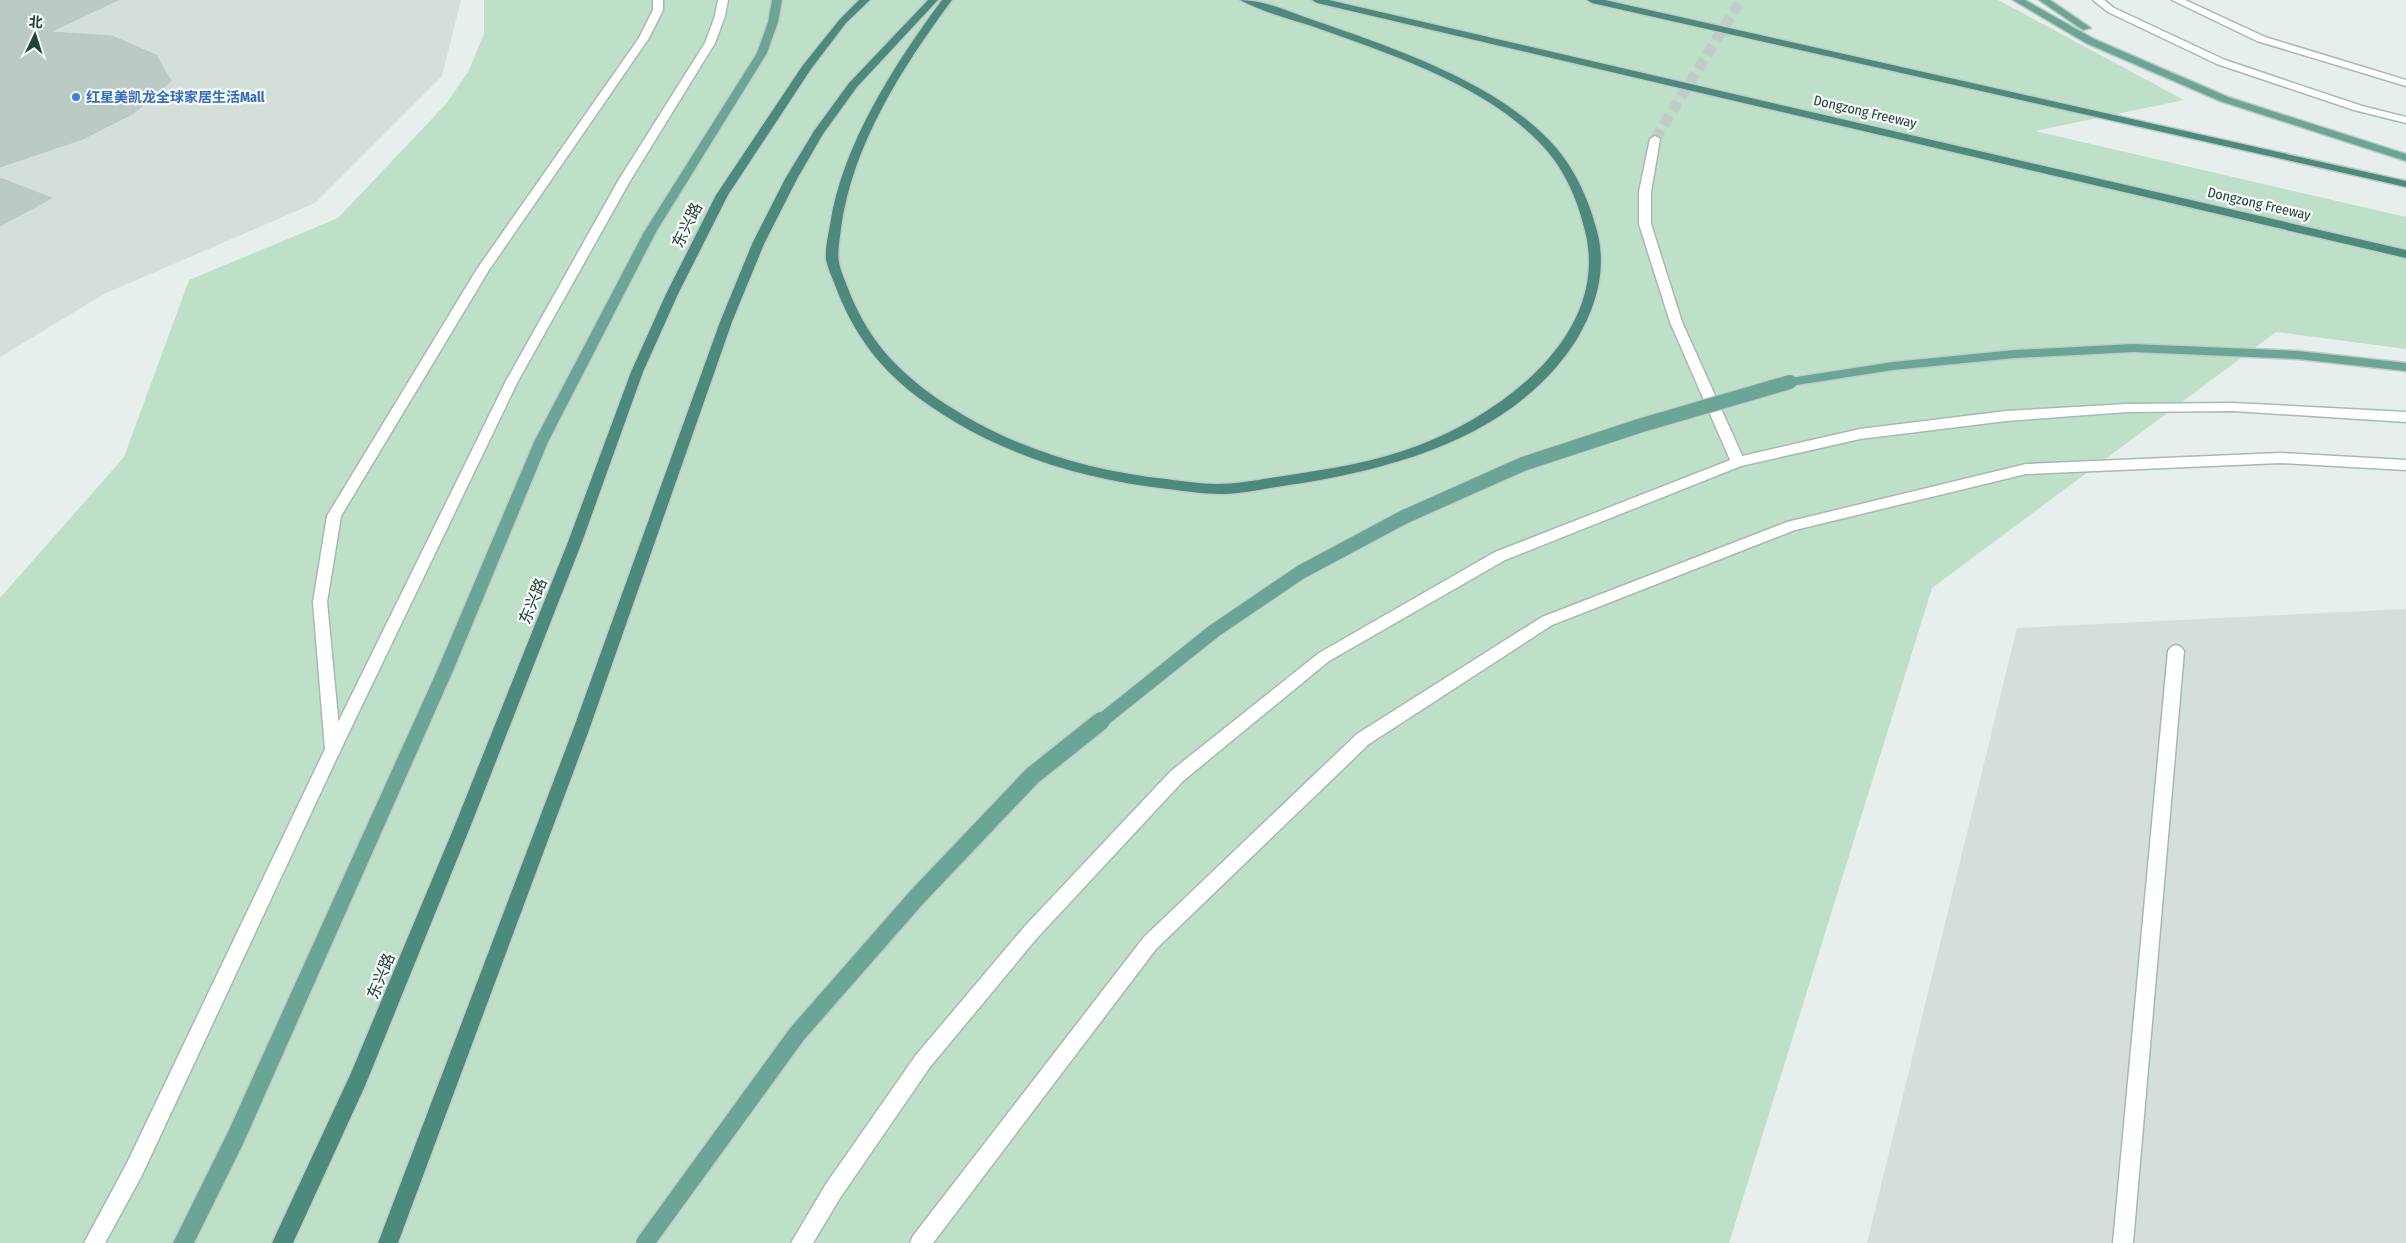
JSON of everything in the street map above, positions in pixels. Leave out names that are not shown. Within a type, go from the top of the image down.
[{"type":"highway","name":"东兴路","points":[[282,1243],[358,1079],[388,1006],[575,542],[637,372],[672,294],[727,187],[808,67],[844,22],[865,0]]},
{"type":"highway","points":[[388,1243],[582,730],[726,322],[758,244],[791,179],[818,133],[853,84],[933,0]]},
{"type":"highway","points":[[947,0],[867,124],[851,160],[836,213],[832,258],[856,325],[879,356],[908,385],[944,410],[1003,442],[1064,466],[1143,482],[1224,489],[1301,478],[1375,464],[1441,442],[1494,414],[1547,371],[1573,339],[1588,307],[1598,267],[1594,230],[1580,194],[1561,161],[1536,132],[1496,103],[1445,76],[1354,39],[1245,0]]},
{"type":"highway","name":"Dongzong Freeway","points":[[1317,0],[2406,254]]},
{"type":"highway","points":[[1592,0],[2406,184]]},
{"type":"main road","points":[[333,750],[320,602],[334,516],[483,268],[644,38],[658,10],[658,0]]},
{"type":"main road","points":[[94,1243],[134,1170],[333,750],[512,381],[624,181],[710,43],[720,16],[723,0]]},
{"type":"main road","points":[[183,1243],[236,1137],[409,752],[541,442],[650,232],[762,53],[773,22],[777,0]]},
{"type":"main road","points":[[2018,0],[2090,41],[2172,78],[2224,99],[2406,158]]},
{"type":"main road","points":[[2044,0],[2073,20],[2172,78]]},
{"type":"main road","points":[[2098,0],[2111,10],[2221,62],[2358,108],[2406,120]]},
{"type":"main road","points":[[2176,0],[2261,39],[2406,83]]},
{"type":"main road","points":[[1655,139],[1645,192],[1645,224],[1676,322],[1738,462]]},
{"type":"main road","points":[[645,1243],[797,1034],[917,897],[1032,776],[1214,631],[1301,572],[1404,517],[1523,464],[1642,425],[1790,382],[1893,366],[2015,354],[2133,348],[2298,355],[2406,367]]},
{"type":"main road","points":[[801,1243],[833,1191],[923,1062],[1031,932],[1177,776],[1324,657],[1500,556],[1738,462],[1860,434],[2015,415],[2127,408],[2233,407],[2406,417]]},
{"type":"main road","points":[[920,1243],[1150,943],[1363,739],[1547,620],[1792,526],[2026,469],[2280,458],[2406,465]]},
{"type":"main road","points":[[2123,1243],[2176,650]]},
{"type":"shaded area","points":[[0,0],[461,0],[442,76],[315,203],[104,294],[0,357]]},
{"type":"shaded area","points":[[2406,609],[2406,1243],[1867,1243],[2017,628]]},
{"type":"green space","points":[[484,0],[1998,0],[2184,100],[2035,131],[2406,217],[2406,349],[2276,332],[1932,588],[1729,1243],[0,1243],[0,598],[124,457],[189,280],[338,218],[446,104],[468,72],[484,34]]},
{"type":"building","name":"红星美凯龙全球家居生活Mall","points":[[0,0],[118,0],[50,32],[112,36],[156,55],[171,81],[134,113],[83,139],[0,167]]},
{"type":"building","points":[[0,178],[52,198],[0,226]]},
{"type":"tunnel","points":[[1655,139],[1741,0]]},
{"type":"place","name":"红星美凯龙全球家居生活Mall","points":[[76,97]]}]
